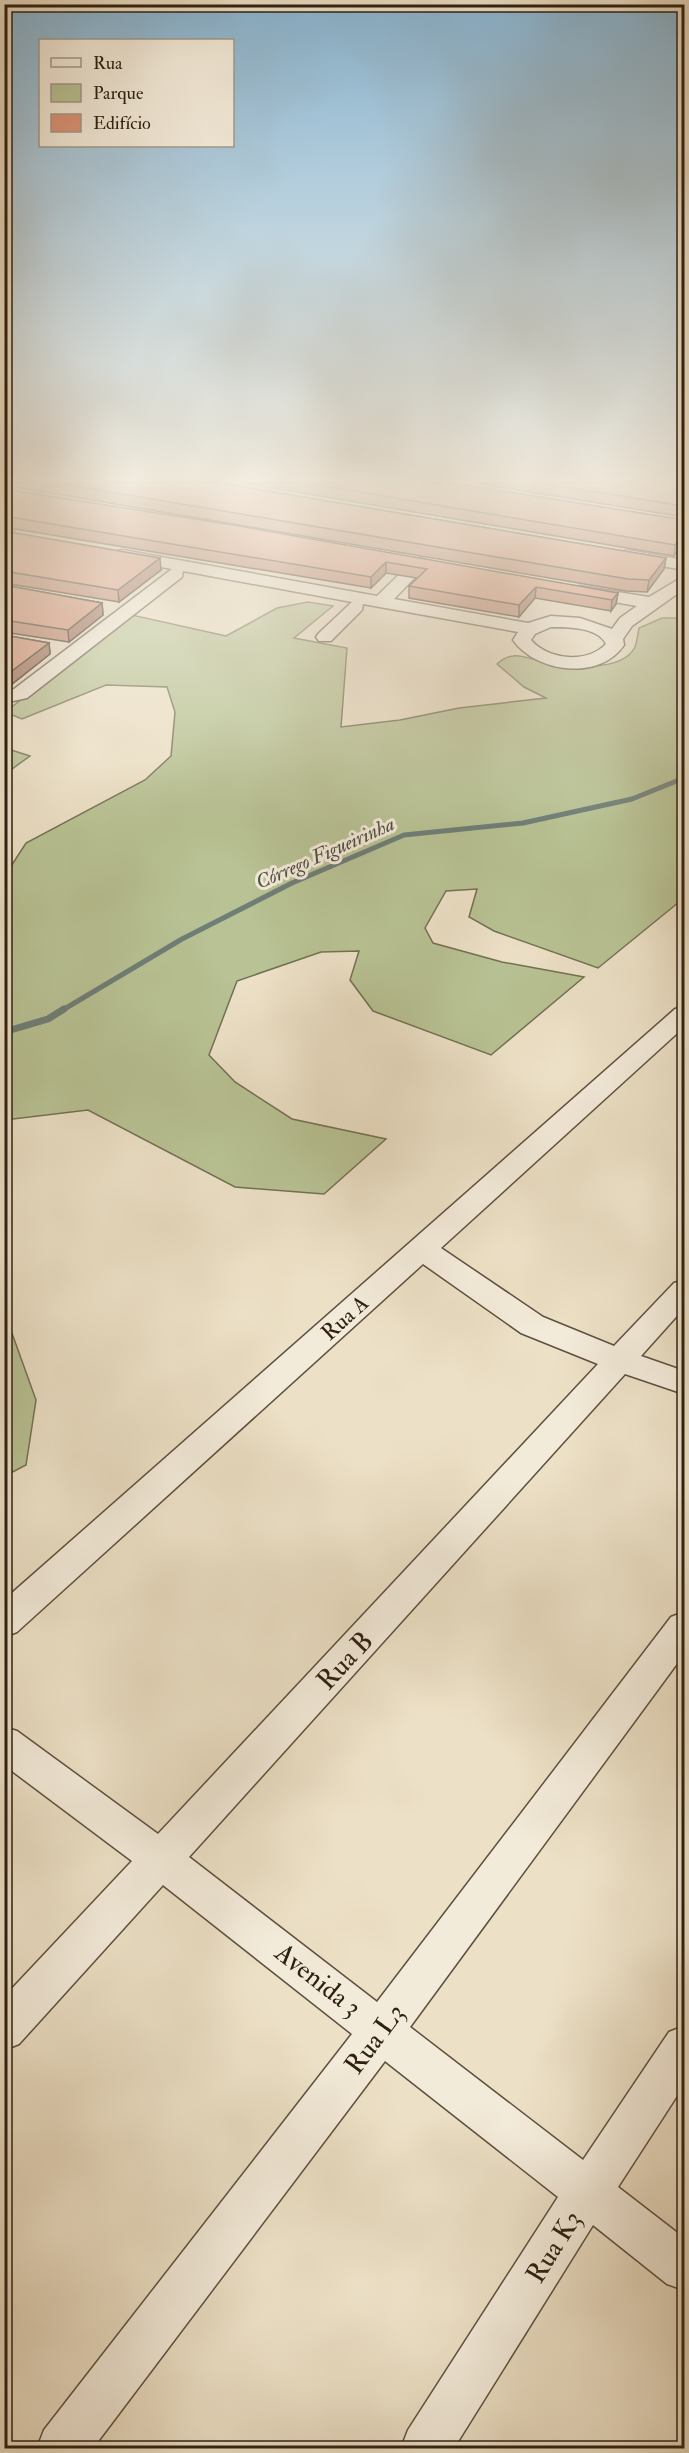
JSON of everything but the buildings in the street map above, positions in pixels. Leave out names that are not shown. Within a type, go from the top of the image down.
[{"type":"street","points":[[4,697],[20,694],[144,597]]},
{"type":"street","points":[[309,597],[527,633],[555,622],[585,623],[598,627],[614,639],[615,645],[612,651],[597,658],[576,661],[546,658],[526,647],[527,633]]},
{"type":"street","points":[[360,597],[527,633]]},
{"type":"street","points":[[382,601],[386,597]]},
{"type":"street","points":[[620,597],[652,603]]},
{"type":"street","points":[[614,639],[626,622],[660,597]]},
{"type":"street","points":[[325,637],[356,606]]},
{"type":"street","points":[[105,607],[127,611]]},
{"type":"street","points":[[598,627],[626,622]]},
{"type":"street","points":[[52,646],[75,651]]},
{"type":"street","name":"Rua A","points":[[4,1622],[684,1014]]},
{"type":"street","points":[[423,1249],[478,1290],[532,1325],[621,1361],[684,1383]]},
{"type":"street","name":"Rua B","points":[[4,2029],[162,1860],[684,1290]]},
{"type":"street","name":"Rua L3","points":[[62,2448],[382,2030],[684,1627]]},
{"type":"street","name":"Avenida 3","points":[[4,1743],[162,1860],[589,2190],[684,2267]]},
{"type":"street","name":"Rua K3","points":[[426,2448],[589,2190],[684,2047]]},
{"type":"green space","points":[[308,602],[333,606],[294,638],[347,648],[341,727],[400,720],[459,708],[546,698],[524,687],[497,664],[503,659],[514,656],[566,665],[607,664],[619,661],[628,655],[635,647],[639,628],[662,618],[684,618],[684,898],[598,968],[494,931],[469,917],[477,889],[446,891],[425,928],[433,943],[502,962],[584,977],[491,1055],[373,1011],[350,980],[359,951],[321,952],[237,981],[209,1055],[235,1082],[292,1119],[386,1139],[324,1194],[235,1187],[88,1110],[5,1120],[4,877],[26,843],[145,780],[171,756],[175,712],[167,687],[106,685],[22,719],[5,712],[132,615],[226,636],[277,608]]},
{"type":"green space","points":[[5,748],[30,756],[5,774]]},
{"type":"green space","points":[[4,1311],[36,1400],[26,1465],[5,1476]]},
{"type":"waterway","name":"Córrego Figueirinha","points":[[61,1011],[182,939],[292,883],[404,835],[523,823],[632,799],[684,778]]},
{"type":"waterway","name":"Córrego Figueirinha","points":[[4,1032],[48,1019],[64,1009]]}]
